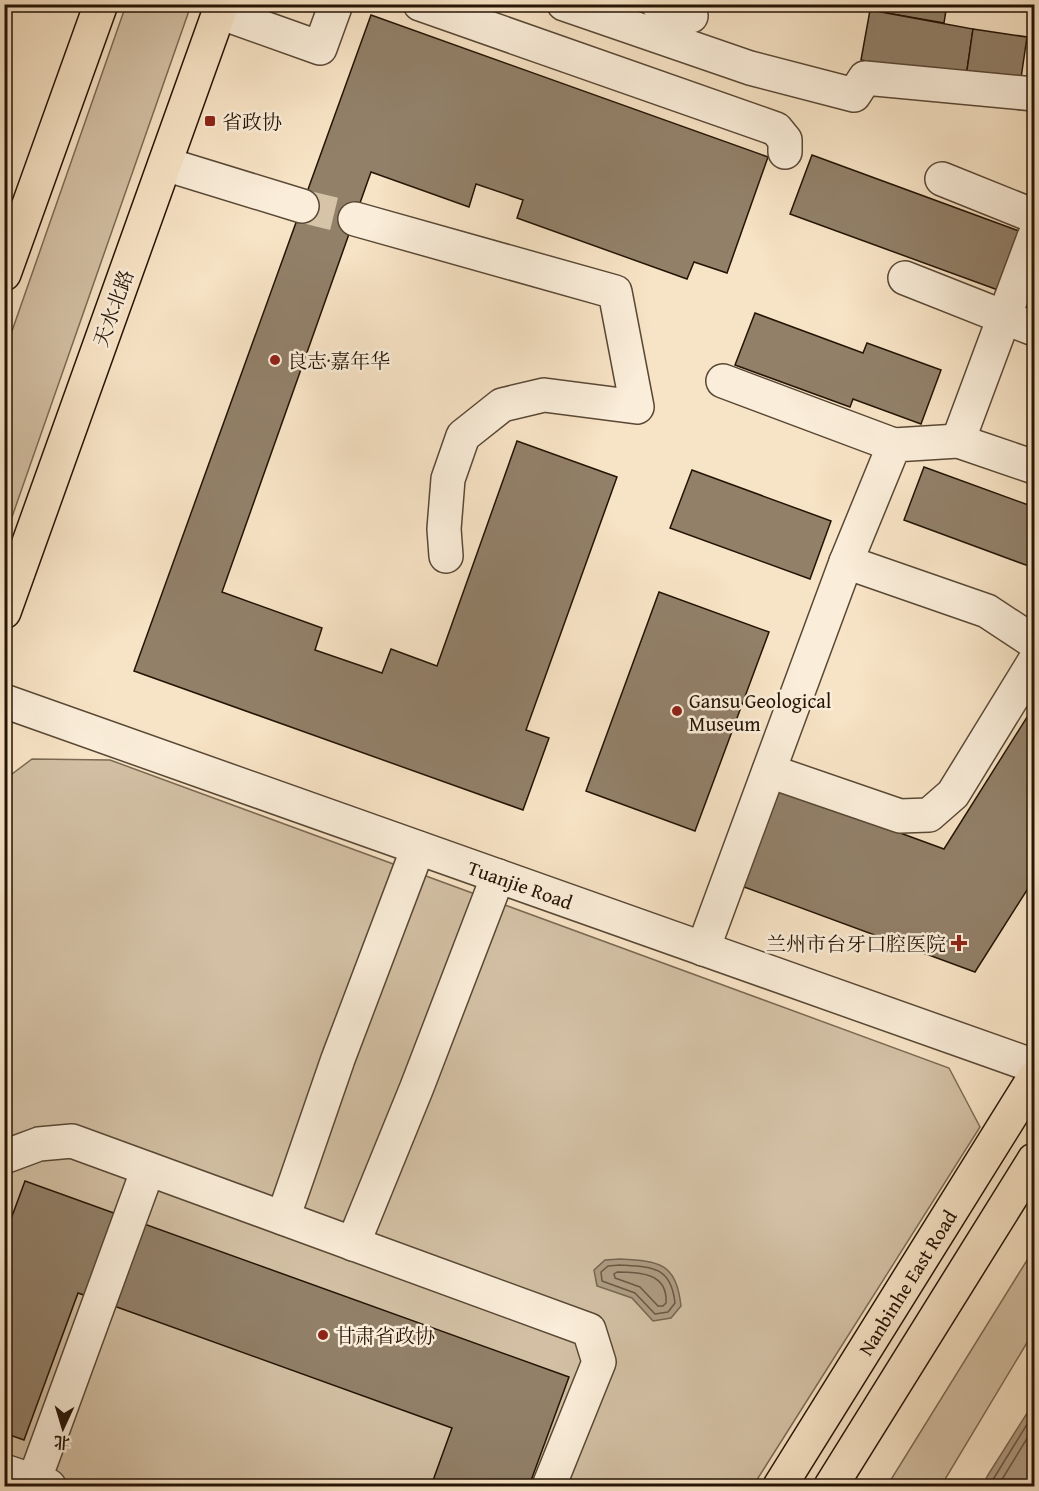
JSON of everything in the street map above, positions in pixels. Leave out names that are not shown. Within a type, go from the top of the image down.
[{"type":"main road","points":[[7,260],[101,4]]},
{"type":"main road","name":"天水北路","points":[[4,612],[221,8]]},
{"type":"main road","name":"Nanbinhe East Road","points":[[780,1486],[1035,1078]]},
{"type":"main road","points":[[831,1486],[1035,1161]]},
{"type":"street","points":[[221,8],[320,48],[336,4]]},
{"type":"street","points":[[420,4],[776,129],[785,140],[785,152]]},
{"type":"street","points":[[564,4],[750,68],[854,95],[865,78],[1035,94]]},
{"type":"street","points":[[658,4],[691,16]]},
{"type":"street","points":[[165,164],[302,206]]},
{"type":"street","points":[[942,179],[1035,216]]},
{"type":"street","points":[[355,219],[615,292],[637,407],[544,395],[502,405],[463,436],[448,478],[444,529],[446,556]]},
{"type":"street","points":[[958,441],[1035,237]]},
{"type":"street","points":[[906,278],[1035,329]]},
{"type":"street","points":[[723,381],[894,444],[958,441],[1035,467]]},
{"type":"street","points":[[703,949],[846,562],[894,444]]},
{"type":"street","points":[[846,562],[987,610],[1035,642]]},
{"type":"street","points":[[769,771],[900,816],[929,815],[953,794],[1035,662]]},
{"type":"street","name":"Tuanjie Road","points":[[4,701],[1035,1066]]},
{"type":"street","points":[[283,1218],[338,1059],[418,848]]},
{"type":"street","points":[[353,1244],[417,1087],[498,876]]},
{"type":"street","points":[[4,1157],[39,1144],[72,1141],[589,1330],[599,1362],[549,1486]]},
{"type":"street","points":[[29,1479],[148,1170]]},
{"type":"shaded area","points":[[126,5],[191,5],[5,537],[5,351]]},
{"type":"shaded area","points":[[32,759],[110,760],[949,1068],[980,1127],[753,1486],[5,1486],[4,780]]},
{"type":"shaded area","points":[[1034,1249],[1034,1331],[941,1486],[887,1486]]},
{"type":"water","points":[[620,1259],[656,1263],[670,1273],[679,1292],[681,1306],[671,1318],[653,1321],[632,1298],[597,1286],[594,1270],[605,1260]]},
{"type":"water","points":[[1034,1402],[1034,1486],[982,1486],[988,1475]]},
{"type":"building","points":[[871,4],[947,4],[944,23],[870,10]]},
{"type":"building","points":[[870,10],[973,29],[966,77],[861,60]]},
{"type":"building","name":"良志·嘉年华","points":[[371,15],[768,157],[727,273],[694,262],[687,279],[517,218],[523,200],[476,184],[469,207],[371,172],[222,592],[322,628],[315,650],[382,673],[391,649],[437,666],[517,441],[617,477],[526,730],[549,738],[523,810],[134,671]]},
{"type":"building","points":[[973,29],[1027,37],[1020,85],[966,77]]},
{"type":"building","points":[[812,155],[1019,231],[998,290],[790,214]]},
{"type":"building","points":[[1034,282],[1034,305],[1027,303]]},
{"type":"building","points":[[755,313],[863,353],[867,343],[941,370],[921,424],[853,399],[850,407],[735,365]]},
{"type":"building","points":[[924,467],[1034,507],[1034,568],[904,520]]},
{"type":"building","points":[[692,470],[831,521],[810,579],[670,528]]},
{"type":"building","name":"Gansu Geological Museum","points":[[659,592],[769,632],[695,831],[586,791]]},
{"type":"building","points":[[1034,706],[1034,879],[975,972],[736,884],[772,786],[944,849]]},
{"type":"building","name":"甘肃省政协","points":[[25,1181],[569,1377],[529,1486],[431,1486],[452,1428],[78,1293],[24,1440],[4,1433],[4,1238]]},
{"type":"tunnel","points":[[302,206],[355,219]]},
{"type":"place","name":"省政协","points":[[210,121]]},
{"type":"place","name":"良志·嘉年华","points":[[275,360]]},
{"type":"place","name":"Gansu Geological Museum","points":[[677,711]]},
{"type":"place","name":"兰州市台牙口腔医院","points":[[959,943]]},
{"type":"place","name":"甘肃省政协","points":[[323,1335]]}]
